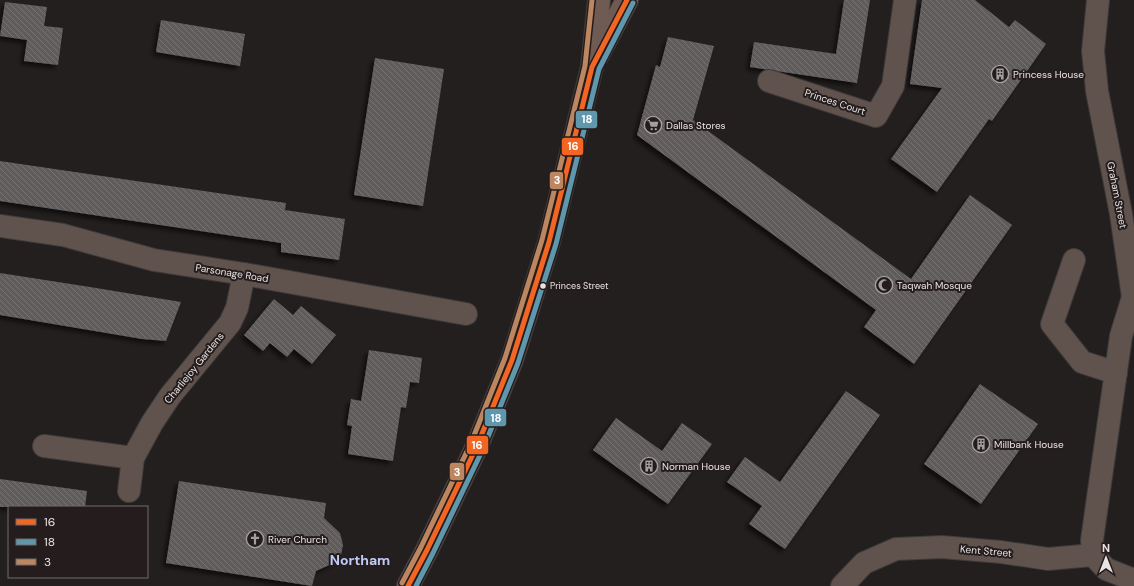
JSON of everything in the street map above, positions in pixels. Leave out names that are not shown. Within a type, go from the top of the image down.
[{"type":"main road","points":[[408,586],[477,446],[512,360],[549,242],[592,66],[599,0]]},
{"type":"main road","points":[[592,66],[626,0]]},
{"type":"street","name":"Princes Court","points":[[769,81],[876,116],[893,86],[905,0]]},
{"type":"street","name":"Graham Street","points":[[1093,555],[1092,540],[1121,336],[1134,297],[1122,214],[1097,91],[1093,51],[1098,0]]},
{"type":"street","name":"Parsonage Road","points":[[0,226],[63,235],[154,260],[244,274],[466,314]]},
{"type":"street","points":[[1074,260],[1052,324],[1082,362],[1116,373]]},
{"type":"street","name":"Charliejoy Gardens","points":[[129,491],[133,458],[152,423],[170,396],[230,323],[237,308],[244,274]]},
{"type":"street","points":[[44,446],[133,458]]},
{"type":"street","name":"Kent Street","points":[[842,586],[864,563],[896,549],[942,547],[1048,558],[1093,555]]},
{"type":"street","points":[[1093,555],[1106,569],[1134,580]]},
{"type":"building","points":[[844,0],[870,0],[857,83],[750,67],[754,42],[836,54]]},
{"type":"building","points":[[922,0],[975,0],[1009,27],[1015,20],[1046,44],[992,121],[989,119],[937,192],[891,159],[942,88],[910,84]]},
{"type":"building","points":[[5,2],[47,7],[44,26],[63,28],[58,65],[24,61],[27,40],[0,36]]},
{"type":"building","points":[[161,20],[245,34],[240,66],[156,52]]},
{"type":"building","points":[[668,37],[714,46],[693,120],[911,279],[970,195],[1012,225],[914,364],[864,327],[876,310],[637,135],[656,65],[660,67]]},
{"type":"building","points":[[375,58],[444,69],[423,206],[354,195]]},
{"type":"building","points":[[0,161],[286,203],[285,210],[345,219],[339,260],[281,252],[281,243],[0,201]]},
{"type":"building","points":[[0,273],[181,302],[166,341],[142,339],[0,315]]},
{"type":"building","points":[[274,299],[293,315],[301,306],[336,335],[312,364],[294,349],[287,357],[270,343],[263,351],[244,335]]},
{"type":"building","points":[[369,350],[422,358],[419,383],[410,382],[406,408],[401,407],[393,461],[348,454],[352,426],[347,425],[351,399],[361,401]]},
{"type":"building","name":"Millbank House","points":[[980,384],[1038,424],[981,504],[924,464]]},
{"type":"building","points":[[846,391],[880,415],[785,549],[749,524],[762,506],[727,482],[745,457],[780,482]]},
{"type":"building","name":"Norman House","points":[[616,418],[662,451],[682,423],[712,444],[668,504],[593,450]]},
{"type":"building","points":[[0,479],[87,491],[85,506],[0,507]]},
{"type":"building","name":"River Church","points":[[179,481],[326,503],[324,518],[340,533],[343,545],[341,555],[336,562],[316,571],[312,586],[166,563]]},
{"type":"transit line","name":"3","points":[[402,583],[471,443],[505,358],[542,240],[585,66],[592,0]]},
{"type":"transit line","name":"16","points":[[408,586],[477,446],[512,360],[549,242],[592,67],[627,0]]},
{"type":"transit line","name":"18","points":[[416,586],[483,449],[518,363],[556,244],[599,69],[633,3]]},
{"type":"place","name":"Princess House","points":[[1000,74]]},
{"type":"place","name":"Dallas Stores","points":[[653,125]]},
{"type":"place","name":"Taqwah Mosque","points":[[884,285]]},
{"type":"place","name":"Princes Street","points":[[543,286]]},
{"type":"place","name":"Millbank House","points":[[981,444]]},
{"type":"place","name":"Norman House","points":[[649,466]]},
{"type":"place","name":"River Church","points":[[255,539]]},
{"type":"district","name":"Northam","points":[[360,560]]}]
